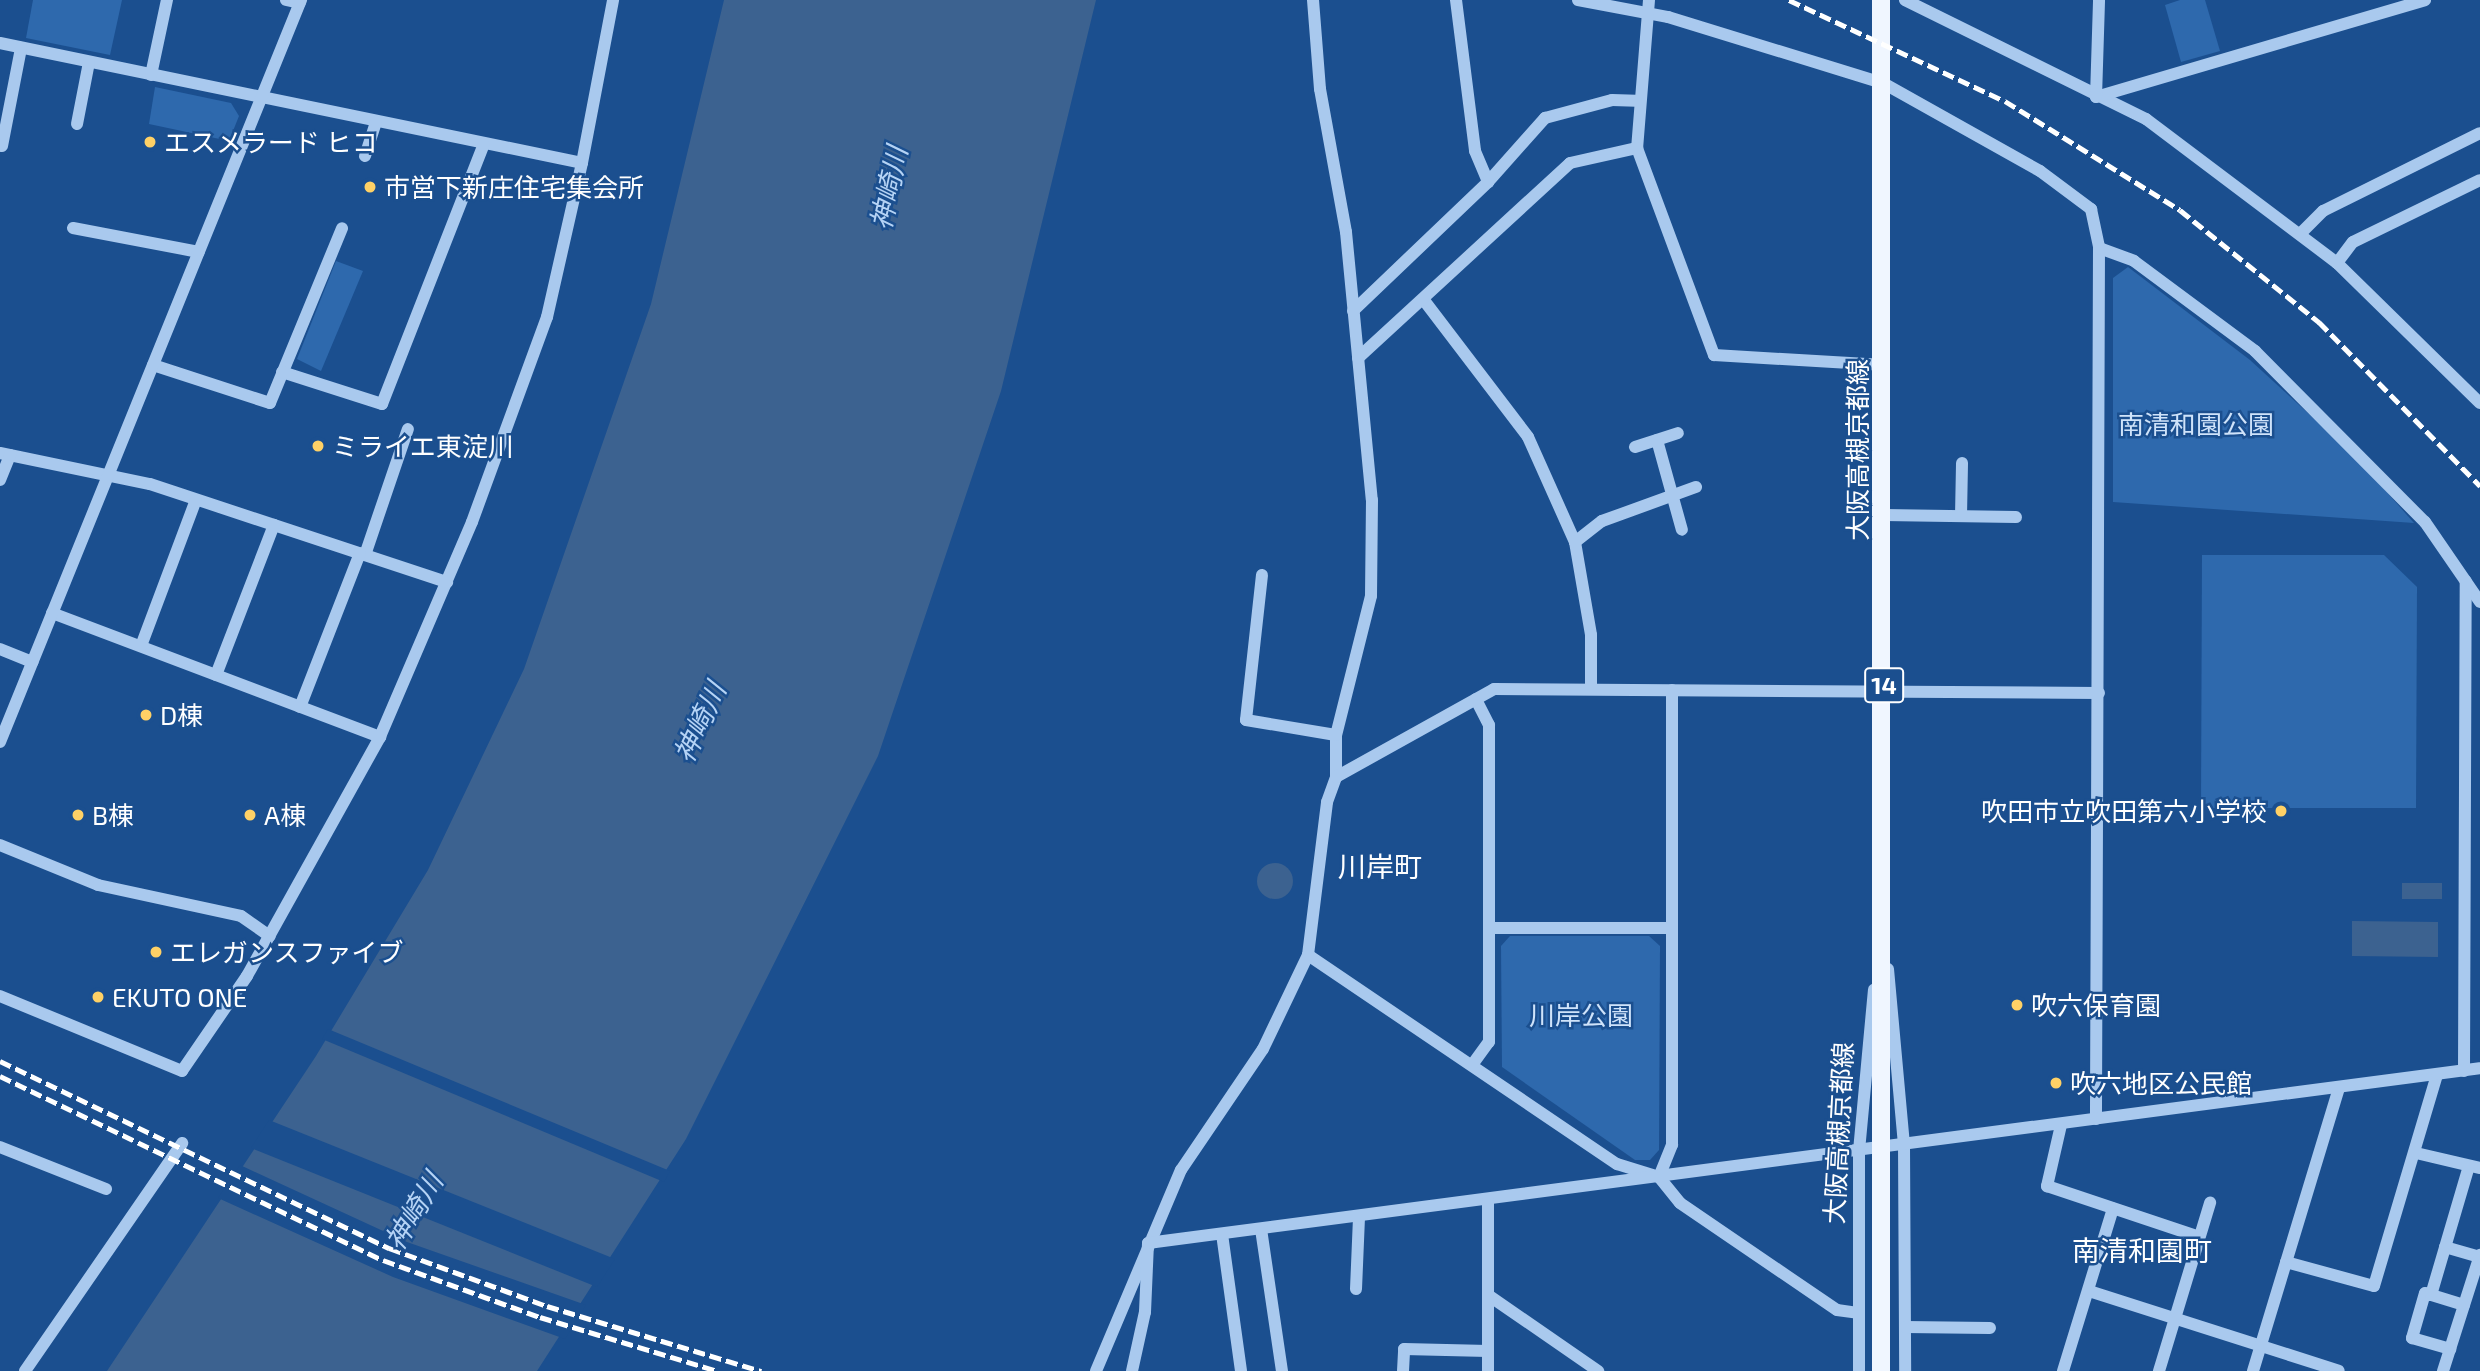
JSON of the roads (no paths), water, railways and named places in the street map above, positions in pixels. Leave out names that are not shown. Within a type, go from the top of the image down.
[{"type":"main road","name":"大阪高槻京都線","points":[[1881,0],[1884,365],[1881,1371]]},
{"type":"street","points":[[151,75],[167,0]]},
{"type":"street","points":[[0,742],[107,473],[301,1],[286,0]]},
{"type":"street","points":[[0,996],[182,1071],[270,936],[380,737],[447,582],[547,317],[582,163],[613,0]]},
{"type":"street","points":[[1096,1371],[1181,1170],[1263,1049],[1308,955],[1327,802],[1336,777],[1336,735],[1371,596],[1372,500],[1353,311],[1314,0]]},
{"type":"street","points":[[1456,0],[1475,152],[1488,182]]},
{"type":"street","points":[[1578,0],[1646,14],[1883,83],[2040,171],[2091,209],[2099,248],[2096,1119]]},
{"type":"street","points":[[1649,0],[1636,101],[1637,148],[1714,355],[1884,365]]},
{"type":"street","points":[[1905,0],[2096,97],[2146,119],[2302,232],[2480,403]]},
{"type":"street","points":[[2096,97],[2099,0]]},
{"type":"street","points":[[2096,97],[2425,0]]},
{"type":"street","points":[[0,43],[582,163]]},
{"type":"street","points":[[2,146],[21,48]]},
{"type":"street","points":[[77,124],[89,62]]},
{"type":"street","points":[[1353,311],[1488,182],[1545,118],[1612,100],[1636,101]]},
{"type":"street","points":[[365,156],[376,122]]},
{"type":"street","points":[[2302,232],[2323,211],[2480,133]]},
{"type":"street","points":[[282,372],[382,404],[484,144]]},
{"type":"street","points":[[1358,358],[1570,163],[1637,148]]},
{"type":"street","points":[[2337,263],[2353,242],[2480,180]]},
{"type":"street","points":[[73,228],[199,252]]},
{"type":"street","points":[[153,365],[271,403],[342,228]]},
{"type":"street","points":[[2099,248],[2134,261],[2255,351],[2371,463],[2480,602]]},
{"type":"street","points":[[1423,299],[1528,437],[1575,542],[1591,635],[1591,688]]},
{"type":"street","points":[[300,707],[362,554],[408,429]]},
{"type":"street","points":[[1635,447],[1678,433]]},
{"type":"street","points":[[1657,440],[1675,494],[1682,530]]},
{"type":"street","points":[[0,480],[5,454],[107,473],[196,499],[447,582]]},
{"type":"street","points":[[1961,516],[1962,463]]},
{"type":"street","points":[[1575,542],[1602,521],[1696,487]]},
{"type":"street","points":[[141,646],[196,499]]},
{"type":"street","points":[[1884,515],[2016,517]]},
{"type":"street","points":[[216,675],[274,525]]},
{"type":"street","points":[[1262,575],[1245,720],[1336,735]]},
{"type":"street","points":[[2464,1071],[2466,581]]},
{"type":"street","points":[[52,613],[380,737]]},
{"type":"street","points":[[0,649],[33,662]]},
{"type":"street","points":[[1336,777],[1494,689],[2099,693]]},
{"type":"street","points":[[1659,1177],[1672,1144],[1672,690]]},
{"type":"street","points":[[1472,1065],[1489,1042],[1489,725],[1476,699]]},
{"type":"street","points":[[2466,776],[2480,776]]},
{"type":"street","points":[[0,845],[98,885],[241,916],[270,936]]},
{"type":"street","name":"大阪高槻京都線","points":[[1882,899],[1905,1145],[1905,1371]]},
{"type":"street","name":"大阪高槻京都線","points":[[1858,1371],[1859,1151],[1882,899]]},
{"type":"street","points":[[1489,929],[1671,928]]},
{"type":"street","points":[[1308,955],[1617,1164],[1659,1177],[1680,1203],[1837,1310],[1858,1313]]},
{"type":"street","points":[[1148,1243],[1488,1201],[2480,1068]]},
{"type":"street","points":[[2286,1262],[2374,1286],[2416,1153],[2437,1075]]},
{"type":"street","points":[[2253,1371],[2339,1088]]},
{"type":"street","points":[[2061,1125],[2047,1186],[2199,1237]]},
{"type":"street","points":[[25,1371],[182,1143]]},
{"type":"street","points":[[0,1147],[106,1189]]},
{"type":"street","points":[[2416,1153],[2474,1167],[2431,1295]]},
{"type":"street","points":[[1488,1201],[1488,1371]]},
{"type":"street","points":[[2158,1371],[2210,1203]]},
{"type":"street","points":[[2063,1371],[2113,1208]]},
{"type":"street","points":[[1356,1289],[1359,1217]]},
{"type":"street","points":[[1261,1229],[1282,1371]]},
{"type":"street","points":[[1222,1234],[1241,1371]]},
{"type":"street","points":[[1132,1371],[1145,1312],[1148,1243]]},
{"type":"street","points":[[2443,1371],[2480,1256],[2445,1247]]},
{"type":"street","points":[[2089,1291],[2339,1371]]},
{"type":"street","points":[[2450,1349],[2412,1338],[2426,1293],[2464,1305]]},
{"type":"street","points":[[1488,1295],[1598,1371]]},
{"type":"street","points":[[1905,1327],[1990,1328]]},
{"type":"street","points":[[1403,1371],[1404,1349],[1488,1351]]},
{"type":"water","name":"神崎川","points":[[724,0],[1096,0],[1001,391],[878,756],[686,1139],[537,1371],[107,1371],[316,1056],[428,870],[524,669],[651,304]]},
{"type":"water","points":[[1275,863],[1288,868],[1293,881],[1288,894],[1275,899],[1262,894],[1257,881],[1262,868]]},
{"type":"water","points":[[2402,883],[2442,883],[2442,899],[2402,899]]},
{"type":"water","points":[[2352,921],[2438,922],[2438,957],[2352,956]]},
{"type":"railway","points":[[1789,0],[2005,101],[2180,210],[2319,322],[2480,486]]},
{"type":"railway","points":[[0,1061],[389,1248],[547,1306],[761,1371]]},
{"type":"railway","points":[[0,1076],[383,1260],[540,1317],[718,1371]]},
{"type":"place","name":"エスメラード ヒコ","points":[[150,142]]},
{"type":"place","name":"市営下新庄住宅集会所","points":[[370,187]]},
{"type":"place","name":"ミライエ東淀川","points":[[318,446]]},
{"type":"place","name":"D棟","points":[[146,715]]},
{"type":"place","name":"吹田市立吹田第六小学校","points":[[2281,811]]},
{"type":"place","name":"B棟","points":[[78,815]]},
{"type":"place","name":"A棟","points":[[250,815]]},
{"type":"place","name":"エレガンスファイブ","points":[[156,952]]},
{"type":"place","name":"EKUTO ONE","points":[[98,997]]},
{"type":"place","name":"吹六保育園","points":[[2017,1005]]},
{"type":"place","name":"吹六地区公民館","points":[[2056,1083]]},
{"type":"district","name":"川岸町","points":[[1380,866]]},
{"type":"district","name":"南清和園町","points":[[2142,1250]]},
{"type":"park label","name":"南清和園公園","points":[[2196,424]]},
{"type":"park label","name":"川岸公園","points":[[1581,1015]]}]
